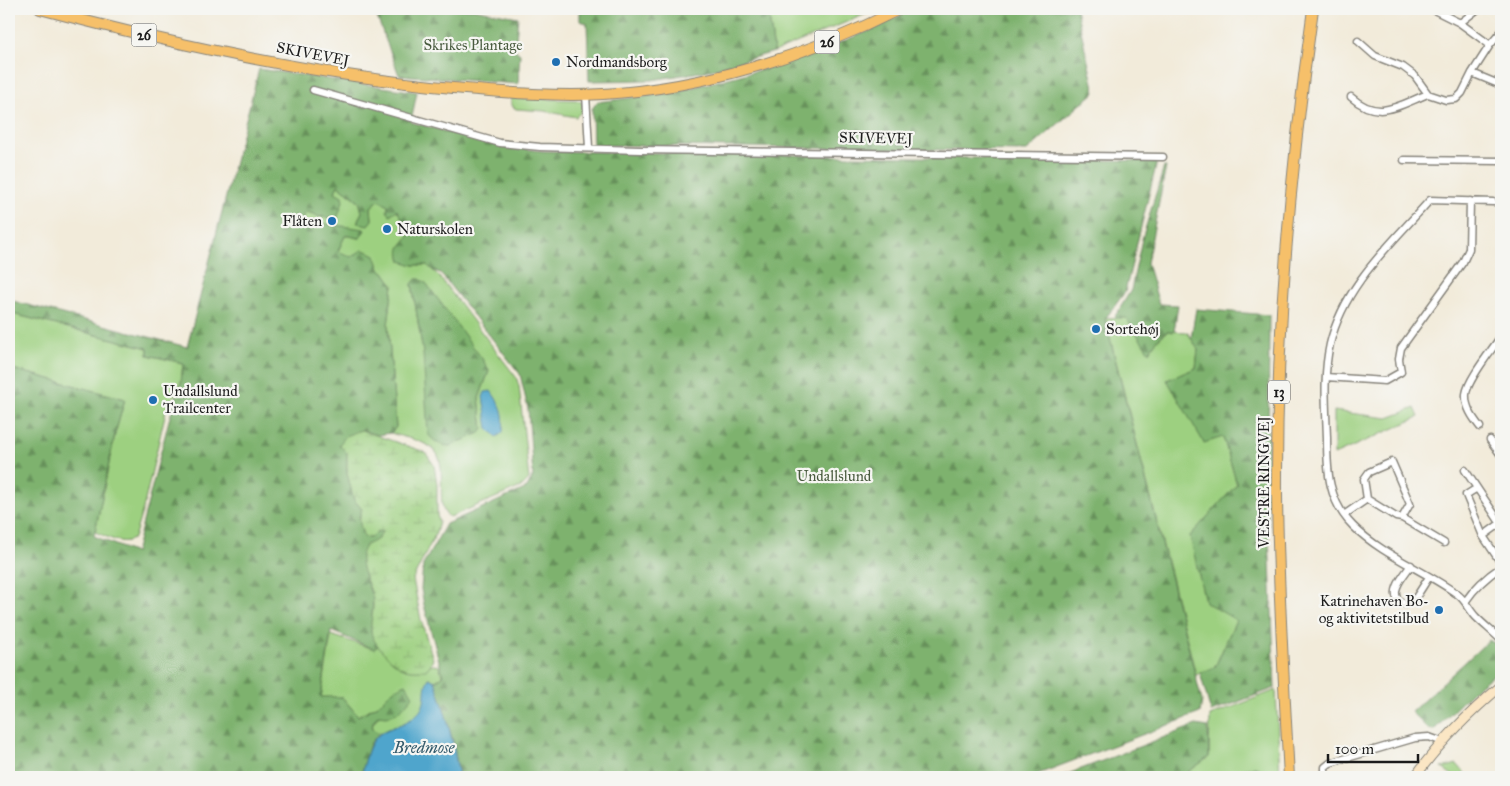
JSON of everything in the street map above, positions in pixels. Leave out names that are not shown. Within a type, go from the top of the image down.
[{"type":"main road","name":"SKIVEVEJ","points":[[40,9],[166,40],[356,78],[502,92],[586,94],[604,94],[664,87],[751,68],[815,47],[900,9]]},
{"type":"main road","name":"VESTRE RINGVEJ","points":[[1289,777],[1277,494],[1279,383],[1285,254],[1292,178],[1313,9]]},
{"type":"street","points":[[1432,9],[1460,23],[1490,45]]},
{"type":"street","points":[[1460,23],[1478,9]]},
{"type":"street","points":[[1358,41],[1375,56],[1404,67],[1415,76],[1428,94],[1446,100],[1456,99],[1462,93],[1472,72],[1501,32]]},
{"type":"street","points":[[1472,72],[1501,84]]},
{"type":"street","name":"SKIVEVEJ","points":[[313,90],[500,143],[540,147],[1163,157]]},
{"type":"street","points":[[586,94],[589,148]]},
{"type":"street","points":[[1351,97],[1359,105],[1372,110],[1384,111],[1395,109],[1428,94]]},
{"type":"street","points":[[1404,160],[1501,161]]},
{"type":"street","points":[[1493,202],[1430,200],[1360,278],[1346,300],[1330,345],[1326,377],[1327,472],[1330,489],[1344,515],[1352,525],[1368,540],[1459,595],[1476,617],[1501,640]]},
{"type":"street","points":[[1326,377],[1384,380],[1401,372],[1399,359],[1401,348],[1463,262],[1469,249],[1470,201]]},
{"type":"street","points":[[1480,427],[1469,410],[1466,395],[1468,386],[1501,336]]},
{"type":"street","points":[[1490,440],[1501,455]]},
{"type":"street","points":[[1402,518],[1410,504],[1392,462],[1369,472],[1364,479],[1367,499],[1444,543]]},
{"type":"street","points":[[1465,470],[1501,524],[1483,536]]},
{"type":"street","points":[[1465,602],[1483,579],[1501,565],[1483,536],[1466,495],[1477,488]]},
{"type":"street","points":[[1344,515],[1367,499]]},
{"type":"street","points":[[1411,565],[1396,588],[1396,598],[1399,601],[1404,603],[1413,602],[1429,576]]},
{"type":"street","points":[[1415,777],[1443,742],[1480,704],[1501,686]]},
{"type":"street","points":[[1325,777],[1325,767],[1330,763],[1415,738],[1429,738],[1443,742]]},
{"type":"green space","name":"Skrikes Plantage","points":[[374,9],[473,9],[518,17],[515,50],[520,54],[518,84],[399,75]]},
{"type":"green space","points":[[580,9],[768,9],[774,52],[706,71],[652,80],[589,81],[587,23],[580,21]]},
{"type":"green space","points":[[768,9],[870,9],[871,12],[774,52]]},
{"type":"green space","points":[[912,9],[1076,9],[1095,92],[1027,151],[593,145],[592,109],[597,102],[671,93],[787,63],[874,29]]},
{"type":"green space","name":"Undallslund","points":[[259,69],[417,92],[411,122],[499,146],[543,151],[1156,161],[1125,292],[1105,319],[1202,701],[1200,713],[1030,777],[459,777],[453,741],[435,681],[443,676],[421,589],[423,565],[446,524],[527,488],[533,476],[528,409],[520,374],[440,273],[432,270],[427,265],[413,265],[401,261],[399,251],[410,233],[397,210],[390,215],[387,211],[388,206],[379,200],[371,207],[372,220],[368,225],[358,223],[362,212],[359,201],[338,185],[335,192],[342,196],[343,201],[337,219],[319,217],[307,212],[303,215],[302,222],[305,226],[311,227],[319,223],[364,229],[360,238],[345,236],[338,251],[351,257],[362,250],[375,255],[380,269],[393,285],[388,325],[396,427],[391,433],[377,435],[361,430],[346,436],[344,449],[347,453],[347,473],[354,500],[362,509],[359,517],[370,538],[379,531],[382,532],[378,539],[371,544],[364,574],[373,599],[371,632],[378,646],[374,649],[331,631],[321,697],[342,697],[358,716],[377,706],[393,690],[406,684],[413,696],[399,712],[385,716],[379,715],[373,722],[372,729],[379,733],[370,744],[362,772],[356,773],[355,777],[9,777],[9,368],[125,399],[115,434],[94,536],[135,553],[169,420],[181,383],[183,363],[148,355],[148,348],[9,313],[9,300],[187,347]]},
{"type":"green space","points":[[511,98],[577,100],[583,103],[584,109],[576,117],[544,111],[516,109],[512,106]]},
{"type":"green space","points":[[1164,167],[1166,167],[1147,263],[1159,304],[1178,305],[1174,332],[1167,331],[1157,340],[1149,352],[1126,318],[1114,318],[1131,290],[1142,239]]},
{"type":"green space","points":[[338,185],[359,201],[362,212],[358,223],[368,224],[372,220],[371,207],[379,200],[397,210],[411,233],[407,239],[413,265],[427,265],[438,275],[516,377],[519,386],[529,480],[523,486],[450,517],[445,513],[442,506],[441,467],[435,451],[426,444],[391,433],[396,427],[388,325],[393,285],[384,272],[354,256],[351,257],[338,251],[345,236],[360,238],[316,226],[305,226],[302,222],[303,215],[307,212],[314,214],[335,192]],"holes":[[[412,284],[489,371],[479,398],[483,429],[423,353]]]},
{"type":"green space","points":[[416,279],[426,283],[483,360],[489,371],[479,398],[483,429],[480,433],[450,446],[438,443],[428,434],[423,353],[412,284]]},
{"type":"green space","points":[[1196,309],[1269,315],[1268,509],[1275,688],[1211,712],[1200,673],[1215,667],[1236,620],[1205,602],[1190,536],[1237,484],[1223,437],[1204,443],[1167,380],[1196,368],[1198,349],[1191,338]]},
{"type":"green space","points":[[9,313],[148,348],[148,355],[183,363],[181,383],[166,411],[144,505],[134,538],[120,541],[95,532],[115,434],[125,399],[9,368]]},
{"type":"green space","points":[[1126,317],[1157,340],[1168,331],[1187,332],[1198,349],[1196,368],[1167,380],[1223,436],[1237,485],[1190,536],[1236,620],[1215,667],[1196,675],[1105,318]]},
{"type":"green space","points":[[1415,408],[1419,417],[1334,455],[1334,411],[1388,418]]},
{"type":"green space","points":[[361,430],[425,452],[434,465],[439,522],[436,533],[413,579],[421,620],[433,659],[426,670],[408,670],[403,668],[383,652],[372,636],[373,600],[361,558],[366,545],[378,539],[382,532],[379,531],[370,538],[364,537],[360,523],[362,509],[354,500],[347,473],[347,453],[339,445],[346,436]]},
{"type":"green space","points":[[331,635],[374,649],[378,646],[391,660],[403,668],[439,666],[443,676],[435,681],[429,678],[425,702],[418,714],[392,729],[379,733],[372,729],[373,723],[379,715],[378,705],[358,716],[342,697],[321,698]]},
{"type":"green space","points":[[1489,640],[1501,647],[1501,669],[1474,690],[1434,730],[1428,729],[1411,712]]},
{"type":"green space","points":[[1276,690],[1280,777],[1271,777],[1255,766],[1234,772],[1231,777],[1181,777],[1209,757],[1210,716]]},
{"type":"green space","points":[[1196,725],[1208,727],[1209,757],[1181,777],[1060,777]]},
{"type":"green space","points":[[1457,764],[1468,777],[1455,777],[1442,768]]},
{"type":"green space","points":[[1255,766],[1271,777],[1231,777],[1234,772]]},
{"type":"water","points":[[491,391],[500,406],[504,419],[503,432],[497,437],[488,428],[483,397],[485,392]]},
{"type":"water","name":"Bredmose","points":[[429,678],[435,681],[443,705],[459,777],[362,777],[367,754],[377,736],[413,718],[420,711],[424,703]]},
{"type":"place","name":"Nordmandsborg","points":[[556,62]]},
{"type":"place","name":"Flåten","points":[[332,221]]},
{"type":"place","name":"Naturskolen","points":[[387,229]]},
{"type":"place","name":"Sortehøj","points":[[1096,329]]},
{"type":"place","name":"Undallslund Trailcenter","points":[[153,400]]},
{"type":"place","name":"Katrinehaven Bo- og aktivitetstilbud","points":[[1439,610]]}]
